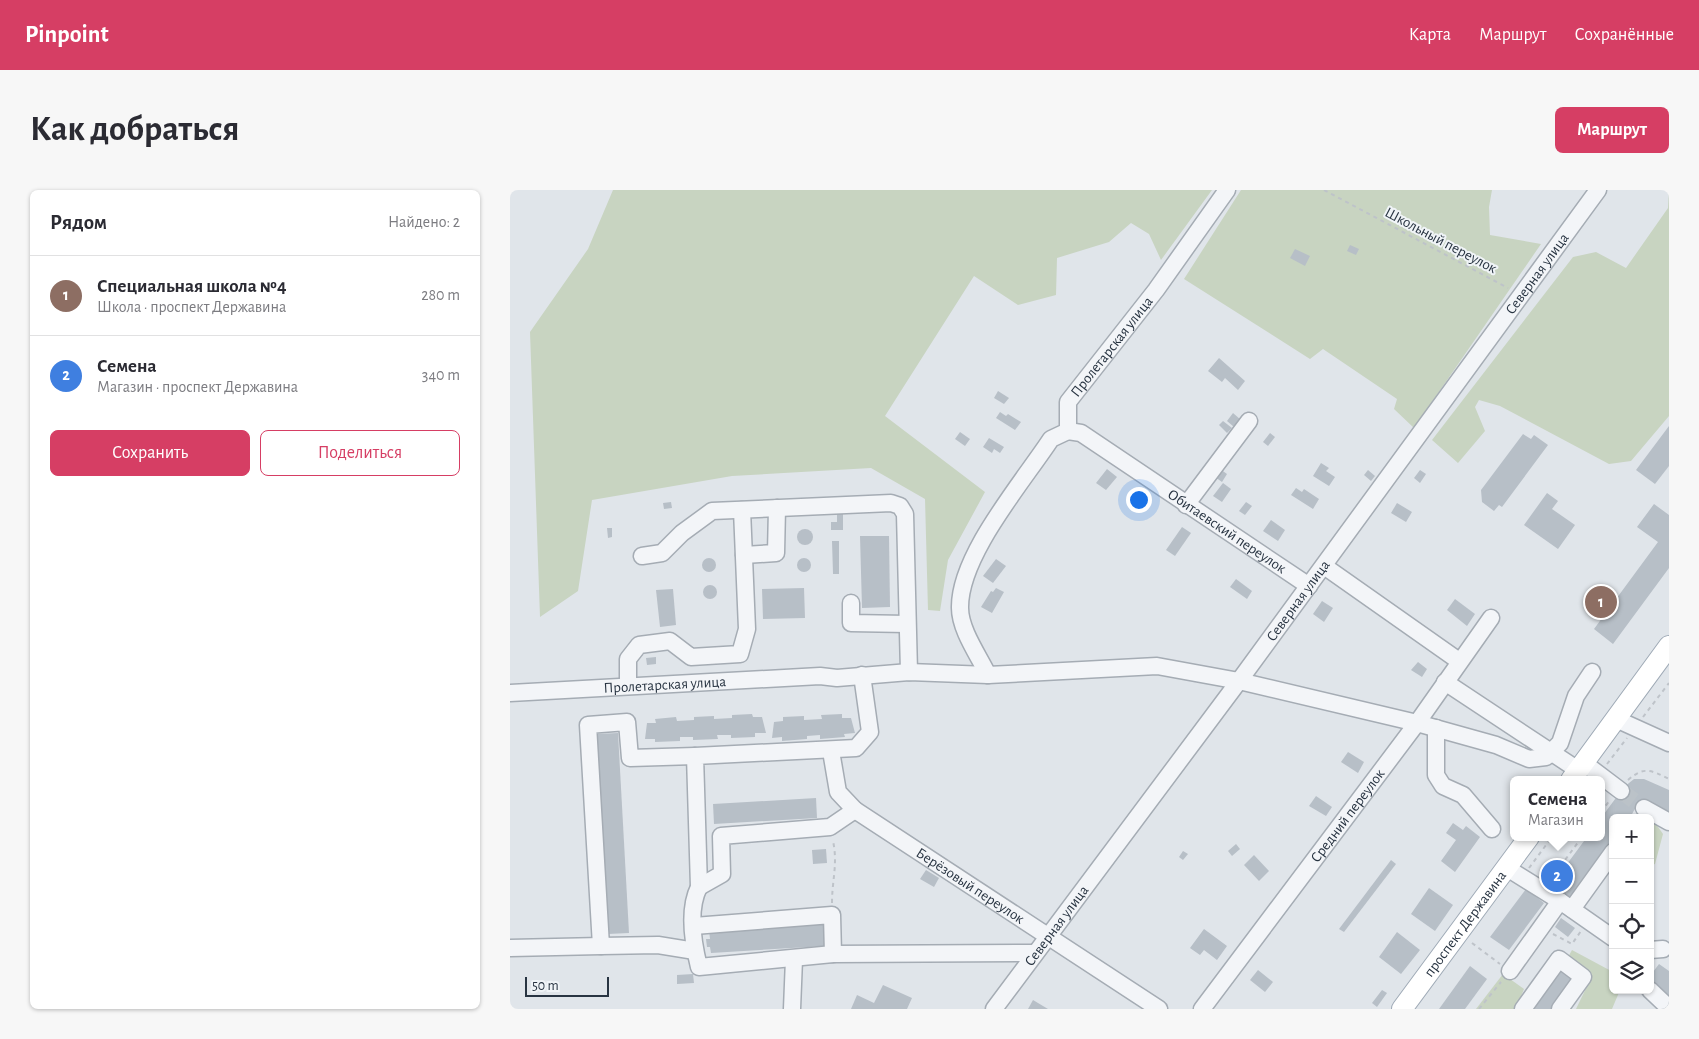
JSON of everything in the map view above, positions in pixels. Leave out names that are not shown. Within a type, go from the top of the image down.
[{"type":"main road","points":[[1583,772],[1616,719],[1669,646]]},
{"type":"main road","name":"проспект Державина","points":[[1402,1009],[1514,873],[1527,841]]},
{"type":"street","name":"Пролетарская улица","points":[[1068,431],[1068,402],[1156,290],[1227,190]]},
{"type":"street","name":"Северная улица","points":[[994,1009],[1324,566],[1598,190]]},
{"type":"street","points":[[1186,505],[1249,422]]},
{"type":"street","name":"Обитаевский переулок","points":[[1068,431],[1081,433],[1309,586]]},
{"type":"street","points":[[988,675],[962,622],[960,608],[965,578],[976,550],[1052,439],[1068,431]]},
{"type":"street","points":[[642,556],[662,554],[682,533],[712,511],[891,503],[900,506],[905,514],[909,672]]},
{"type":"street","points":[[744,555],[776,553],[777,508]]},
{"type":"street","points":[[628,685],[628,659],[639,644],[670,641],[691,656],[740,654],[747,629],[742,510]]},
{"type":"street","points":[[1324,566],[1459,661]]},
{"type":"street","points":[[851,602],[851,623],[907,624]]},
{"type":"street","name":"Средний переулок","points":[[1202,1009],[1417,723],[1490,618]]},
{"type":"street","name":"Пролетарская улица","points":[[510,692],[820,676],[837,678],[909,672],[988,675],[1156,666],[1239,681],[1417,723],[1496,745],[1529,759],[1546,758],[1552,753]]},
{"type":"street","points":[[1552,753],[1560,743],[1576,696],[1592,672]]},
{"type":"street","points":[[601,946],[588,725],[627,722],[630,758],[831,751],[856,748],[870,732],[862,675]]},
{"type":"street","points":[[1445,682],[1583,772]]},
{"type":"street","points":[[1616,719],[1669,743]]},
{"type":"street","points":[[1436,728],[1436,775],[1443,786],[1463,796],[1492,829]]},
{"type":"street","name":"Берёзовый переулок","points":[[831,751],[838,792],[856,810],[1159,1009]]},
{"type":"street","points":[[694,756],[699,887],[694,898],[697,959]]},
{"type":"street","points":[[1605,783],[1621,791]]},
{"type":"street","points":[[699,887],[722,874],[720,836],[830,827],[856,810]]},
{"type":"street","points":[[1640,810],[1669,822]]},
{"type":"street","points":[[1510,971],[1538,930],[1566,905],[1609,857]]},
{"type":"street","points":[[1514,873],[1566,905],[1609,935]]},
{"type":"street","points":[[694,926],[832,915],[833,954]]},
{"type":"street","points":[[510,948],[658,945],[697,959],[794,959],[833,954],[1034,953]]},
{"type":"street","points":[[1523,1009],[1559,958],[1583,977],[1560,1009]]},
{"type":"street","points":[[792,1009],[794,959]]},
{"type":"street","points":[[1654,994],[1669,1008]]},
{"type":"path","name":"Школьный переулок","points":[[1324,190],[1521,296]]},
{"type":"path","points":[[1640,721],[1669,683]]},
{"type":"path","points":[[1583,772],[1630,734]]},
{"type":"path","points":[[830,827],[837,858],[832,888],[832,915]]},
{"type":"path","points":[[1514,873],[1548,841]]},
{"type":"path","points":[[1542,890],[1579,841]]},
{"type":"path","points":[[1538,930],[1558,936],[1572,944],[1588,921]]},
{"type":"path","points":[[1479,1009],[1510,971]]},
{"type":"green space","points":[[613,190],[1212,190],[1161,260],[1149,234],[1131,223],[1109,242],[1057,258],[1056,295],[1018,305],[974,276],[885,416],[985,492],[948,560],[940,611],[928,610],[925,499],[871,468],[732,476],[592,500],[578,591],[540,617],[530,332],[588,249]]},
{"type":"green space","points":[[1241,190],[1492,190],[1489,207],[1490,235],[1541,244],[1414,428],[1394,409],[1397,399],[1323,349],[1310,359],[1184,279]]},
{"type":"green space","points":[[1669,191],[1669,416],[1631,461],[1609,464],[1500,406],[1479,400],[1475,407],[1485,431],[1458,463],[1432,440],[1573,257],[1596,252],[1626,268],[1668,208]]},
{"type":"green space","points":[[1654,823],[1663,834],[1654,864]]},
{"type":"green space","points":[[1572,950],[1609,970],[1609,994],[1618,994],[1612,1009],[1576,1009],[1591,978],[1567,959]]},
{"type":"green space","points":[[1503,974],[1524,989],[1516,1009],[1476,1009]]},
{"type":"building","points":[[1350,245],[1359,249],[1356,255],[1347,251]]},
{"type":"building","points":[[1295,249],[1310,256],[1305,266],[1290,258]]},
{"type":"building","points":[[1219,358],[1245,381],[1238,390],[1225,378],[1222,382],[1208,371]]},
{"type":"building","points":[[998,391],[1009,398],[1004,404],[994,398]]},
{"type":"building","points":[[1000,412],[1006,416],[1008,414],[1021,422],[1015,430],[996,418]]},
{"type":"building","points":[[1233,413],[1241,420],[1234,427],[1227,421]]},
{"type":"building","points":[[1223,421],[1232,428],[1227,433],[1219,425]]},
{"type":"building","points":[[1669,426],[1669,466],[1655,484],[1636,470]]},
{"type":"building","points":[[960,432],[970,439],[965,446],[955,439]]},
{"type":"building","points":[[1270,433],[1275,437],[1268,446],[1263,442]]},
{"type":"building","points":[[1523,434],[1531,439],[1534,435],[1548,445],[1502,507],[1499,505],[1494,511],[1482,502],[1481,490]]},
{"type":"building","points":[[989,438],[1004,447],[1000,453],[994,449],[992,453],[983,447]]},
{"type":"building","points":[[1321,463],[1329,468],[1326,471],[1335,477],[1329,486],[1313,476]]},
{"type":"building","points":[[1107,469],[1117,477],[1106,490],[1096,483]]},
{"type":"building","points":[[1220,469],[1227,474],[1222,482],[1215,477]]},
{"type":"building","points":[[1368,470],[1375,476],[1371,481],[1364,475]]},
{"type":"building","points":[[1420,470],[1426,474],[1420,483],[1414,478]]},
{"type":"building","points":[[1223,483],[1231,489],[1222,502],[1213,496]]},
{"type":"building","points":[[1296,488],[1302,492],[1304,489],[1319,499],[1313,509],[1291,495]]},
{"type":"building","points":[[1547,493],[1558,501],[1552,509],[1575,525],[1558,549],[1524,525]]},
{"type":"building","points":[[671,502],[672,508],[664,509],[663,503]]},
{"type":"building","points":[[1246,502],[1252,506],[1245,515],[1239,511]]},
{"type":"building","points":[[1397,503],[1412,512],[1406,522],[1391,513]]},
{"type":"building","points":[[1654,504],[1669,515],[1669,568],[1613,644],[1594,629],[1658,542],[1637,527]]},
{"type":"building","points":[[837,514],[843,514],[843,530],[831,530],[831,522],[837,522]]},
{"type":"building","points":[[1271,520],[1285,530],[1278,541],[1263,531]]},
{"type":"building","points":[[1182,527],[1191,533],[1175,556],[1166,550]]},
{"type":"building","points":[[607,528],[612,528],[612,537],[608,538]]},
{"type":"building","points":[[805,529],[813,537],[805,545],[797,537]]},
{"type":"building","points":[[860,536],[889,536],[890,607],[862,608]]},
{"type":"building","points":[[832,541],[839,541],[839,574],[833,574]]},
{"type":"building","points":[[706,558],[712,558],[716,565],[712,572],[706,572],[702,568],[702,562]]},
{"type":"building","points":[[804,558],[809,560],[811,565],[809,570],[804,572],[799,570],[797,565],[799,560]]},
{"type":"building","points":[[996,559],[1006,566],[993,583],[983,576]]},
{"type":"building","points":[[1236,579],[1252,591],[1247,599],[1230,587]]},
{"type":"building","points":[[707,585],[713,585],[717,592],[713,599],[707,599],[703,595],[703,589]]},
{"type":"building","points":[[804,588],[805,618],[763,619],[762,589]]},
{"type":"building","points":[[996,588],[1004,592],[992,613],[981,607],[991,591],[993,592]]},
{"type":"building","points":[[673,589],[676,625],[660,627],[656,590]]},
{"type":"building","points":[[1455,599],[1475,614],[1467,626],[1447,610]]},
{"type":"building","points":[[1322,601],[1333,608],[1324,622],[1313,614]]},
{"type":"building","points":[[656,657],[656,664],[647,665],[646,658]]},
{"type":"building","points":[[1418,662],[1427,669],[1422,677],[1411,670]]},
{"type":"building","points":[[752,714],[753,717],[762,717],[766,733],[755,733],[755,737],[731,738],[731,735],[717,735],[718,739],[693,740],[693,737],[680,737],[680,741],[655,742],[655,739],[645,739],[647,723],[656,723],[655,719],[676,717],[677,721],[694,720],[694,717],[714,716],[714,719],[732,718],[732,715]]},
{"type":"building","points":[[842,714],[842,718],[851,718],[855,733],[844,734],[845,737],[820,739],[820,735],[807,736],[807,739],[782,741],[782,737],[772,738],[774,722],[783,721],[783,717],[804,716],[804,720],[822,719],[821,715]]},
{"type":"building","points":[[618,733],[629,933],[608,934],[597,734]]},
{"type":"building","points":[[1348,752],[1364,762],[1358,773],[1341,762]]},
{"type":"building","points":[[1634,779],[1644,779],[1669,790],[1669,815],[1639,801],[1632,814],[1609,814],[1609,846],[1569,901],[1550,887],[1584,841],[1605,841],[1605,813],[1624,787]]},
{"type":"building","points":[[1316,796],[1332,807],[1326,816],[1309,806]]},
{"type":"building","points":[[816,798],[817,818],[714,824],[713,804]]},
{"type":"building","points":[[1453,823],[1463,830],[1466,826],[1480,837],[1455,872],[1441,861],[1456,840],[1446,833]]},
{"type":"building","points":[[1236,844],[1240,849],[1232,856],[1228,851]]},
{"type":"building","points":[[826,849],[827,863],[813,864],[812,850]]},
{"type":"building","points":[[1183,851],[1188,854],[1183,860],[1179,857]]},
{"type":"building","points":[[1254,855],[1269,871],[1259,881],[1244,865]]},
{"type":"building","points":[[1391,860],[1396,864],[1344,932],[1339,929]]},
{"type":"building","points":[[926,870],[939,878],[934,887],[920,879]]},
{"type":"building","points":[[1429,888],[1453,905],[1435,931],[1411,914]]},
{"type":"building","points":[[1526,889],[1544,903],[1509,950],[1490,937]]},
{"type":"building","points":[[1561,918],[1575,928],[1568,937],[1555,927]]},
{"type":"building","points":[[823,923],[824,932],[827,931],[828,939],[824,940],[825,946],[711,953],[710,947],[707,947],[706,939],[710,939],[709,930]]},
{"type":"building","points":[[1204,929],[1227,946],[1217,960],[1204,950],[1200,955],[1190,948]]},
{"type":"building","points":[[1397,932],[1420,950],[1401,974],[1379,957]]},
{"type":"building","points":[[1659,964],[1669,971],[1669,997],[1654,986],[1654,971]]},
{"type":"building","points":[[1470,966],[1487,979],[1465,1009],[1439,1009]]},
{"type":"building","points":[[1559,966],[1575,977],[1553,1009],[1528,1009]]},
{"type":"building","points":[[1258,970],[1273,982],[1265,992],[1250,980]]},
{"type":"building","points":[[693,974],[694,983],[677,984],[677,975]]},
{"type":"building","points":[[883,985],[912,998],[907,1009],[851,1009],[857,995],[874,1003]]},
{"type":"building","points":[[1382,990],[1387,993],[1377,1007],[1372,1003]]},
{"type":"building","points":[[1033,1000],[1048,1009],[1028,1009]]},
{"type":"tunnel","points":[[1621,791],[1637,803]]},
{"type":"place","name":"Специальная школа №4","points":[[1601,602]]},
{"type":"place","name":"Семена","points":[[1557,876]]}]
